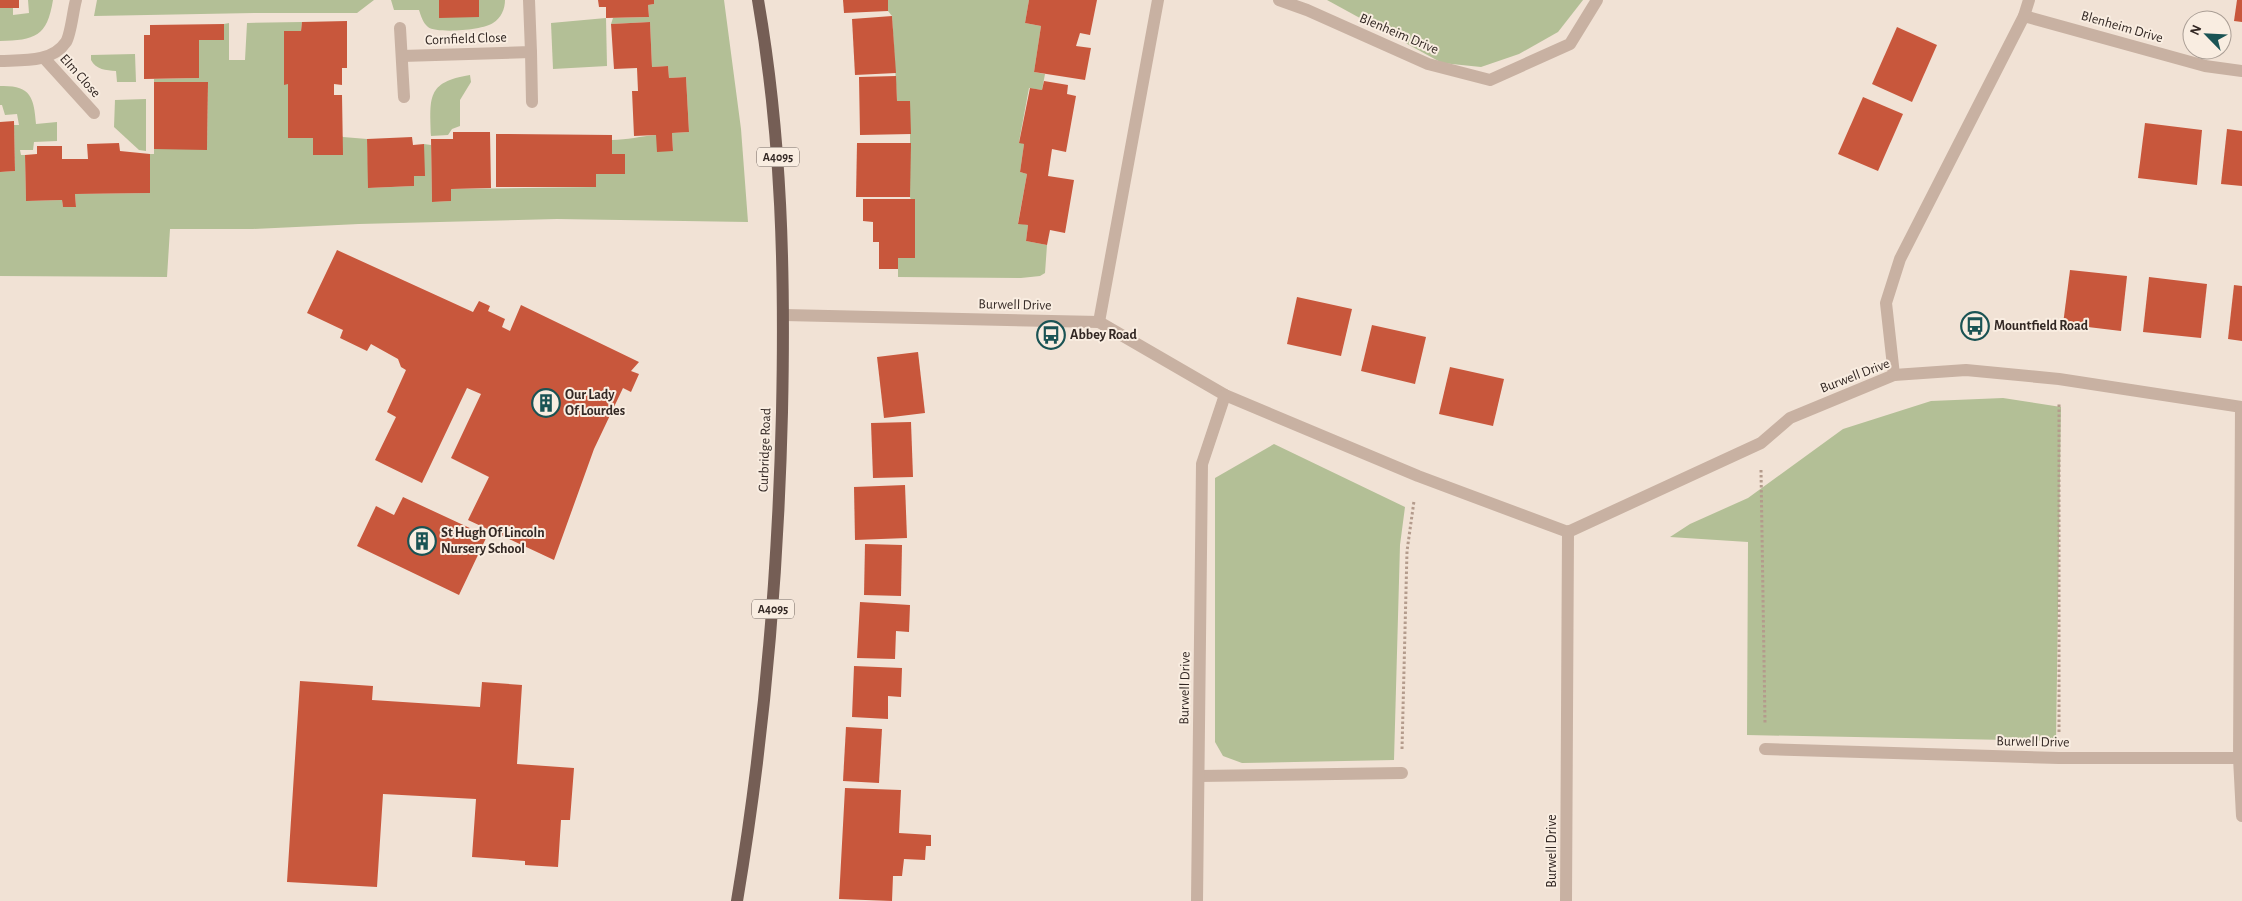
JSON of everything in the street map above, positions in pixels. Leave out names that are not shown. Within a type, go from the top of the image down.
[{"type":"main road","name":"Curbridge Road","points":[[737,901],[747,843],[772,624],[781,458],[784,315],[781,188],[764,34],[758,0]]},
{"type":"street","name":"Elm Close","points":[[0,61],[44,58],[55,52],[66,42],[76,0]]},
{"type":"street","points":[[529,0],[532,102]]},
{"type":"street","points":[[1099,322],[1158,0]]},
{"type":"street","name":"Blenheim Drive","points":[[1279,0],[1307,10],[1428,64],[1490,80],[1570,44],[1597,0]]},
{"type":"street","points":[[1894,375],[1886,303],[1900,258],[2024,16],[2029,0]]},
{"type":"street","name":"Blenheim Drive","points":[[2024,16],[2204,66],[2242,71]]},
{"type":"street","points":[[400,28],[404,97]]},
{"type":"street","name":"Cornfield Close","points":[[402,56],[531,52]]},
{"type":"street","name":"Elm Close","points":[[44,58],[94,113]]},
{"type":"street","name":"Burwell Drive","points":[[784,315],[1099,322],[1225,394],[1418,476],[1568,532],[1761,443],[1790,418],[1894,375],[1966,370],[2059,379],[2242,407],[2239,758],[2242,816]]},
{"type":"street","name":"Burwell Drive","points":[[1197,901],[1202,464],[1225,394]]},
{"type":"street","name":"Burwell Drive","points":[[1566,901],[1568,532]]},
{"type":"street","name":"Burwell Drive","points":[[1766,749],[2059,758],[2239,758]]},
{"type":"street","points":[[1199,776],[1402,773]]},
{"type":"path","points":[[2059,379],[2059,758]]},
{"type":"path","points":[[1761,443],[1766,749]]},
{"type":"path","points":[[1402,773],[1407,551],[1418,476]]},
{"type":"green space","points":[[28,0],[53,0],[43,29],[31,37],[0,41],[0,8],[13,8],[13,15],[29,13]]},
{"type":"green space","points":[[97,0],[374,0],[357,13],[94,16]]},
{"type":"green space","points":[[391,0],[439,0],[439,18],[479,0],[505,0],[502,13],[493,23],[480,28],[450,31],[428,27],[423,21],[419,10],[394,10]]},
{"type":"green space","points":[[654,0],[724,0],[741,129],[748,222],[557,219],[359,224],[253,229],[170,229],[167,277],[0,276],[0,172],[15,171],[14,125],[19,125],[17,114],[5,115],[2,105],[0,105],[0,86],[18,88],[28,94],[34,106],[36,124],[57,122],[57,141],[34,142],[33,150],[20,150],[21,155],[25,155],[26,201],[62,200],[63,207],[76,207],[75,194],[150,193],[150,154],[154,154],[154,149],[207,149],[208,82],[154,82],[154,79],[199,78],[199,40],[224,40],[224,24],[229,23],[229,60],[245,60],[247,23],[302,22],[301,31],[284,32],[284,84],[288,84],[343,137],[367,139],[369,188],[414,186],[414,176],[424,176],[424,144],[431,145],[432,202],[451,201],[451,189],[596,187],[596,174],[625,173],[625,154],[612,154],[612,140],[656,135],[673,151],[672,133],[689,132],[686,77],[669,78],[668,66],[652,67],[650,22],[611,24],[613,18],[649,17],[648,5],[654,4]]},
{"type":"green space","points":[[888,0],[1029,0],[1025,23],[1041,26],[1034,72],[1045,74],[1042,90],[1029,88],[1019,142],[1024,144],[1020,172],[1027,174],[1018,223],[1028,225],[1026,241],[1047,245],[1045,273],[1040,276],[1021,278],[898,277],[898,258],[915,257],[915,200],[911,200],[910,197],[910,101],[897,101],[892,16],[888,11]]},
{"type":"green space","points":[[1327,0],[1583,0],[1558,32],[1519,54],[1481,67],[1442,63]]},
{"type":"green space","points":[[606,18],[607,66],[553,69],[551,23]]},
{"type":"green space","points":[[135,54],[136,82],[117,82],[116,71],[98,68],[91,60],[91,55]]},
{"type":"green space","points":[[470,75],[471,82],[460,100],[460,126],[452,129],[448,135],[431,136],[431,102],[438,87],[445,82]]},
{"type":"green space","points":[[146,99],[146,151],[139,150],[114,127],[115,100]]},
{"type":"green space","points":[[2003,398],[2061,407],[2056,741],[1747,735],[1748,542],[1670,537],[1690,524],[1748,498],[1843,429],[1931,401]]},
{"type":"green space","points":[[1274,444],[1405,507],[1400,545],[1394,760],[1242,763],[1223,756],[1215,742],[1215,478]]},
{"type":"building","points":[[0,0],[19,0],[19,8],[0,8]]},
{"type":"building","points":[[439,0],[479,0],[479,17],[439,18]]},
{"type":"building","points":[[598,0],[654,0],[654,4],[648,5],[649,17],[606,18],[606,7],[599,7]]},
{"type":"building","points":[[843,0],[888,0],[888,11],[844,13]]},
{"type":"building","points":[[1029,0],[1097,0],[1090,35],[1080,33],[1076,46],[1091,48],[1085,80],[1034,72],[1041,26],[1025,23]]},
{"type":"building","points":[[2237,0],[2242,0],[2242,22],[2234,21]]},
{"type":"building","points":[[892,16],[896,73],[855,75],[852,19]]},
{"type":"building","points":[[347,21],[347,68],[342,68],[342,85],[334,84],[334,95],[342,95],[343,155],[313,155],[313,138],[288,138],[288,84],[284,85],[284,31],[301,31],[302,22]]},
{"type":"building","points":[[650,22],[652,67],[668,66],[669,78],[686,77],[689,132],[672,133],[673,151],[657,152],[656,135],[634,136],[632,91],[638,91],[637,68],[614,69],[611,24]]},
{"type":"building","points":[[224,24],[224,40],[199,40],[199,78],[144,79],[144,35],[150,35],[150,25]]},
{"type":"building","points":[[1897,27],[1937,45],[1912,102],[1872,84]]},
{"type":"building","points":[[896,76],[897,101],[910,101],[911,134],[860,135],[859,77]]},
{"type":"building","points":[[1044,81],[1068,85],[1067,94],[1076,96],[1066,152],[1052,149],[1048,176],[1074,180],[1065,233],[1050,230],[1047,245],[1026,241],[1028,225],[1018,224],[1027,174],[1020,172],[1024,144],[1019,143],[1030,88],[1042,90]]},
{"type":"building","points":[[154,82],[208,82],[207,150],[154,149]]},
{"type":"building","points":[[1863,97],[1903,114],[1878,171],[1838,154]]},
{"type":"building","points":[[14,121],[15,171],[0,172],[0,122]]},
{"type":"building","points":[[2145,123],[2202,130],[2197,185],[2138,178]]},
{"type":"building","points":[[2227,129],[2242,131],[2242,186],[2221,184]]},
{"type":"building","points":[[453,132],[490,132],[491,188],[451,189],[451,201],[432,202],[431,139],[453,139]]},
{"type":"building","points":[[496,134],[612,135],[612,154],[625,154],[625,174],[596,174],[596,187],[496,187]]},
{"type":"building","points":[[412,137],[413,145],[424,144],[425,176],[414,176],[414,186],[368,188],[367,139]]},
{"type":"building","points":[[119,143],[120,151],[150,154],[150,193],[75,194],[76,207],[63,207],[62,200],[26,201],[25,155],[37,154],[37,146],[62,146],[62,159],[88,159],[87,144]]},
{"type":"building","points":[[857,143],[911,143],[910,197],[856,197]]},
{"type":"building","points":[[863,199],[915,199],[915,258],[898,258],[898,269],[879,269],[879,242],[873,242],[873,222],[863,221]]},
{"type":"building","name":"Our Lady Of Lourdes","points":[[337,250],[473,312],[479,301],[490,306],[488,311],[505,319],[502,327],[510,331],[521,305],[639,362],[631,371],[639,374],[631,392],[623,388],[594,449],[554,560],[468,520],[489,477],[451,458],[481,394],[467,388],[422,483],[375,460],[396,417],[387,412],[406,370],[401,367],[398,359],[371,344],[367,351],[340,338],[343,330],[307,313]]},
{"type":"building","points":[[2070,270],[2127,276],[2121,331],[2063,324]]},
{"type":"building","points":[[2149,277],[2207,284],[2201,338],[2143,332]]},
{"type":"building","points":[[2234,285],[2242,286],[2242,341],[2228,339]]},
{"type":"building","points":[[1297,297],[1352,309],[1341,356],[1287,344]]},
{"type":"building","points":[[1372,325],[1426,337],[1415,384],[1361,371]]},
{"type":"building","points":[[918,352],[925,413],[884,418],[877,357]]},
{"type":"building","points":[[1450,367],[1504,379],[1493,426],[1439,414]]},
{"type":"building","points":[[911,422],[913,477],[873,478],[871,423]]},
{"type":"building","points":[[905,485],[907,538],[855,540],[854,487]]},
{"type":"building","name":"St Hugh Of Lincoln Nursery School","points":[[403,497],[487,536],[459,595],[357,546],[376,506],[394,515]]},
{"type":"building","points":[[865,544],[902,545],[901,596],[864,595]]},
{"type":"building","points":[[860,602],[910,605],[909,632],[896,631],[895,659],[857,658]]},
{"type":"building","points":[[854,666],[902,668],[901,697],[888,696],[888,719],[852,717]]},
{"type":"building","points":[[300,681],[373,686],[372,700],[480,707],[482,682],[522,685],[517,764],[574,768],[570,820],[561,820],[558,867],[525,865],[525,861],[472,857],[476,799],[383,794],[377,887],[287,882]]},
{"type":"building","points":[[846,727],[882,729],[879,783],[843,781]]},
{"type":"building","points":[[845,788],[901,790],[899,833],[931,835],[931,846],[926,846],[925,860],[904,859],[902,876],[893,876],[892,901],[839,899]]},
{"type":"place","name":"Mountfield Road","points":[[1975,326]]},
{"type":"place","name":"Abbey Road","points":[[1051,335]]},
{"type":"place","name":"Our Lady Of Lourdes","points":[[546,403]]},
{"type":"place","name":"St Hugh Of Lincoln Nursery School","points":[[422,541]]}]
